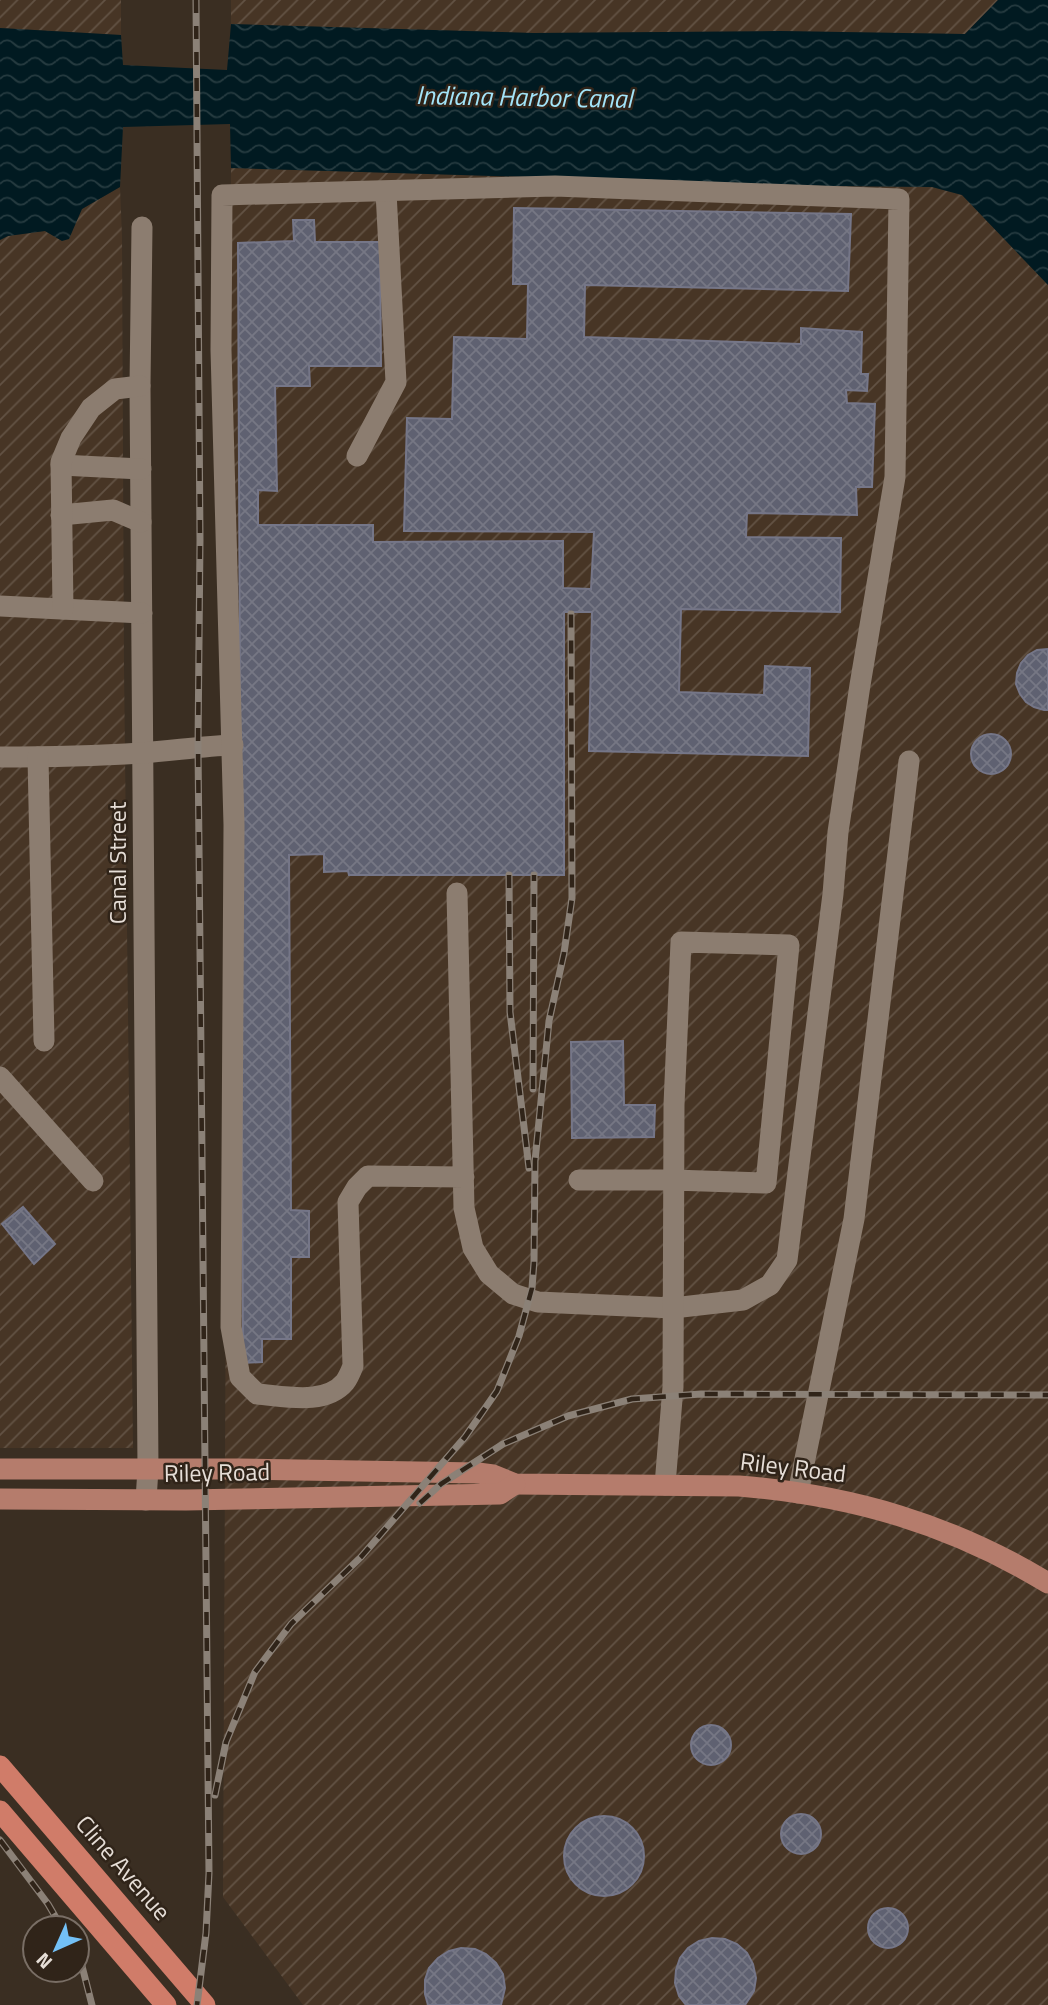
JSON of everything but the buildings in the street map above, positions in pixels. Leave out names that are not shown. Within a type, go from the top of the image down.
[{"type":"highway","name":"Cline Avenue","points":[[0,1766],[205,2005]]},
{"type":"highway","points":[[0,1811],[166,2005]]},
{"type":"main road","name":"Riley Road","points":[[0,1469],[253,1469],[478,1473],[493,1475],[515,1484],[739,1486],[858,1503],[921,1522],[984,1548],[1048,1583]]},
{"type":"main road","name":"Riley Road","points":[[0,1499],[146,1500],[500,1493],[515,1484]]},
{"type":"street","points":[[457,893],[464,1177],[464,1208],[473,1248],[489,1274],[513,1294],[538,1302],[673,1308],[743,1300],[770,1284],[787,1260],[833,894],[838,832],[895,477],[900,199],[555,186],[222,195],[221,350],[233,745],[231,1327],[240,1377],[257,1394],[302,1398],[328,1394],[345,1382],[353,1366],[348,1202],[357,1186],[368,1175],[464,1177]]},
{"type":"street","points":[[357,456],[396,382],[386,191]]},
{"type":"street","name":"Canal Street","points":[[142,227],[140,386],[148,1469],[146,1500]]},
{"type":"street","points":[[63,609],[61,465],[71,438],[91,408],[115,389],[140,386]]},
{"type":"street","points":[[61,465],[141,469]]},
{"type":"street","points":[[61,515],[113,510],[141,522]]},
{"type":"street","points":[[0,606],[142,613]]},
{"type":"street","points":[[0,757],[143,753],[198,746],[233,745]]},
{"type":"street","points":[[38,757],[44,1041]]},
{"type":"street","points":[[797,1493],[854,1219],[909,761]]},
{"type":"street","points":[[579,1180],[673,1180],[766,1183],[789,945],[681,942],[674,1105],[673,1180],[673,1387],[665,1485]]},
{"type":"street","points":[[0,1077],[93,1181]]},
{"type":"shaded area","points":[[0,0],[121,0],[121,35],[0,28]]},
{"type":"shaded area","points":[[231,0],[998,0],[965,34],[780,31],[533,33],[231,24]]},
{"type":"shaded area","points":[[231,168],[932,187],[962,195],[1048,285],[1048,2005],[303,2005],[223,1897]]},
{"type":"shaded area","points":[[120,187],[133,1448],[0,1448],[0,240],[8,236],[45,231],[62,241],[82,209]]},
{"type":"water","name":"Indiana Harbor Canal","points":[[998,0],[1048,0],[1048,285],[962,195],[932,187],[231,168],[230,124],[123,127],[120,187],[82,209],[69,239],[62,241],[45,231],[8,236],[0,240],[0,28],[121,35],[123,65],[227,70],[231,24],[533,33],[780,31],[965,34]]},
{"type":"railway","points":[[196,0],[200,540],[198,746],[209,1873],[206,1933],[197,2005]]},
{"type":"railway","points":[[215,1795],[226,1742],[255,1672],[291,1624],[361,1557],[465,1437],[497,1391],[519,1336],[532,1288],[535,1161],[549,1021],[564,953],[572,898],[571,614]]},
{"type":"railway","points":[[509,875],[510,1012],[529,1168]]},
{"type":"railway","points":[[533,1089],[534,875]]},
{"type":"railway","points":[[420,1503],[441,1484],[503,1444],[568,1416],[632,1399],[701,1394],[1048,1395]]},
{"type":"railway","points":[[0,1840],[54,1914]]},
{"type":"railway","points":[[87,1984],[92,2005]]}]
